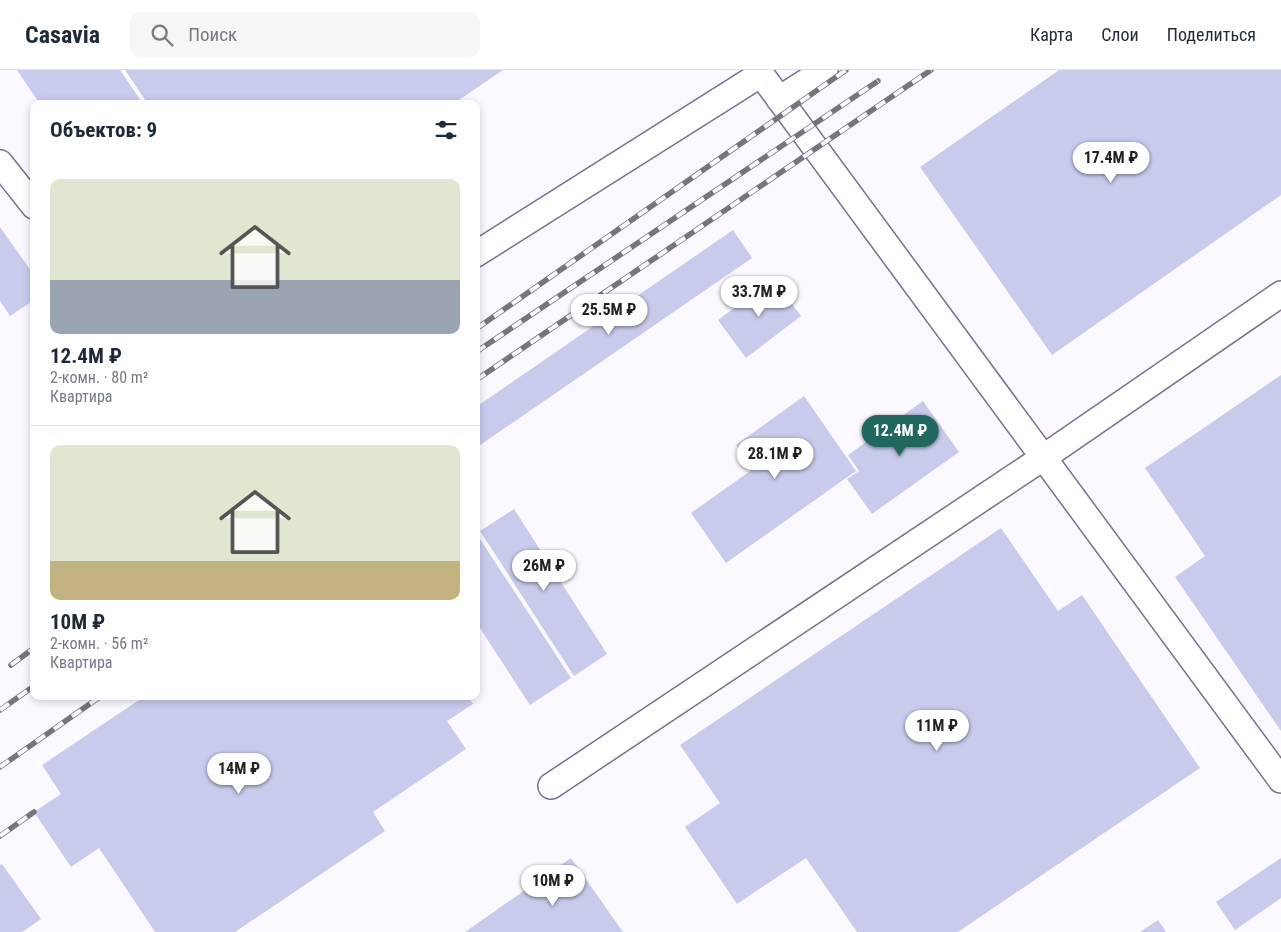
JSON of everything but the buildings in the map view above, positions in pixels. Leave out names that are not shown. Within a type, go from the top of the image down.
[{"type":"lane","points":[[779,99],[825,70]]},
{"type":"lane","points":[[480,251],[759,72],[1281,780]]},
{"type":"lane","points":[[0,163],[30,201]]},
{"type":"lane","points":[[551,786],[1044,457],[1281,294]]},
{"type":"railway","points":[[480,326],[846,70]]},
{"type":"railway","points":[[480,377],[931,70]]},
{"type":"railway","points":[[480,349],[878,81]]},
{"type":"railway","points":[[11,665],[30,651]]},
{"type":"railway","points":[[0,710],[30,689]]},
{"type":"railway","points":[[0,767],[95,700]]},
{"type":"railway","points":[[0,836],[34,812]]}]
